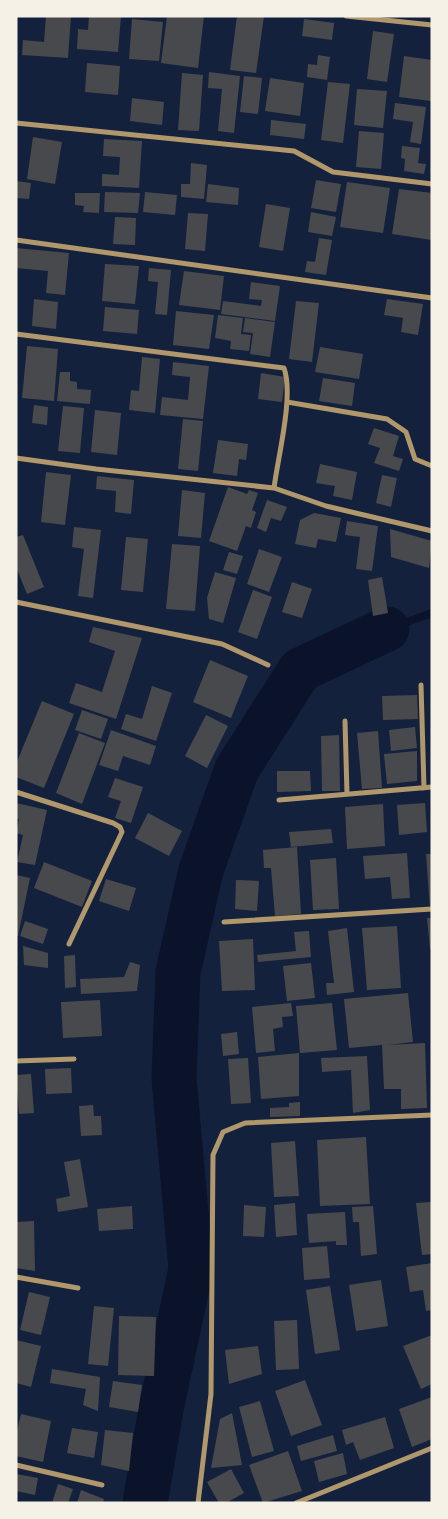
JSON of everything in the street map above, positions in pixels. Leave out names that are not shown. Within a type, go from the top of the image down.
[{"type":"street","points":[[348,16],[432,24]]},
{"type":"street","points":[[16,123],[294,151],[333,172],[432,184]]},
{"type":"street","points":[[16,240],[432,298]]},
{"type":"street","points":[[16,334],[284,368],[287,378],[287,402],[274,488]]},
{"type":"street","points":[[287,402],[387,419],[406,432],[415,459],[432,466]]},
{"type":"street","points":[[16,458],[274,488],[326,506],[432,530]]},
{"type":"street","points":[[16,602],[222,644],[268,664]]},
{"type":"street","points":[[421,685],[424,788]]},
{"type":"street","points":[[345,721],[347,794]]},
{"type":"street","points":[[280,800],[432,787]]},
{"type":"street","points":[[16,792],[113,823],[120,827],[122,832],[69,944]]},
{"type":"street","points":[[224,922],[432,909]]},
{"type":"street","points":[[16,1061],[74,1059]]},
{"type":"street","points":[[198,1503],[212,1394],[213,1155],[223,1132],[245,1123],[432,1115]]},
{"type":"street","points":[[16,1277],[78,1288]]},
{"type":"street","points":[[296,1503],[432,1448]]},
{"type":"street","points":[[16,1465],[102,1485]]},
{"type":"building","points":[[46,16],[71,16],[68,58],[22,55],[23,40],[44,42]]},
{"type":"building","points":[[89,16],[121,16],[118,52],[77,49],[78,29],[88,30]]},
{"type":"building","points":[[167,16],[204,16],[198,68],[161,63]]},
{"type":"building","points":[[237,16],[264,16],[256,73],[230,70]]},
{"type":"building","points":[[132,19],[163,22],[159,61],[129,59]]},
{"type":"building","points":[[304,19],[334,23],[332,40],[302,36]]},
{"type":"building","points":[[373,31],[394,34],[387,82],[367,79]]},
{"type":"building","points":[[318,55],[330,57],[327,80],[307,77],[308,64],[317,65]]},
{"type":"building","points":[[404,56],[432,60],[431,101],[399,97]]},
{"type":"building","points":[[87,63],[120,66],[118,95],[85,92]]},
{"type":"building","points":[[209,72],[240,76],[234,133],[218,131],[222,89],[208,88]]},
{"type":"building","points":[[182,73],[203,75],[199,131],[178,130]]},
{"type":"building","points":[[244,76],[262,78],[258,114],[240,112]]},
{"type":"building","points":[[270,78],[304,83],[300,116],[265,111]]},
{"type":"building","points":[[328,82],[350,84],[343,143],[321,140]]},
{"type":"building","points":[[357,89],[387,91],[383,128],[354,125]]},
{"type":"building","points":[[132,98],[164,102],[162,125],[130,121]]},
{"type":"building","points":[[395,103],[426,107],[421,144],[410,142],[413,122],[393,119]]},
{"type":"building","points":[[271,120],[306,124],[304,139],[270,135]]},
{"type":"building","points":[[359,131],[384,133],[381,169],[356,167]]},
{"type":"building","points":[[33,137],[62,142],[55,184],[27,179]]},
{"type":"building","points":[[104,139],[142,141],[139,188],[102,186],[102,174],[119,175],[120,157],[103,156]]},
{"type":"building","points":[[402,146],[420,148],[418,163],[426,164],[424,174],[404,171],[405,159],[401,158]]},
{"type":"building","points":[[191,163],[207,165],[204,199],[181,197],[181,184],[190,184]]},
{"type":"building","points":[[316,180],[341,184],[336,212],[311,208]]},
{"type":"building","points":[[16,181],[31,183],[29,199],[16,198]]},
{"type":"building","points":[[347,182],[390,188],[383,233],[340,227]]},
{"type":"building","points":[[208,184],[239,188],[238,205],[206,202]]},
{"type":"building","points":[[399,189],[432,193],[432,240],[392,234]]},
{"type":"building","points":[[105,192],[140,193],[138,213],[104,212]]},
{"type":"building","points":[[145,192],[177,195],[175,215],[143,212]]},
{"type":"building","points":[[75,193],[100,193],[99,213],[83,212],[84,206],[75,205]]},
{"type":"building","points":[[266,204],[290,208],[283,251],[259,247]]},
{"type":"building","points":[[311,212],[336,217],[332,236],[308,232]]},
{"type":"building","points":[[188,213],[208,214],[205,251],[185,249]]},
{"type":"building","points":[[115,217],[136,218],[135,245],[113,244]]},
{"type":"building","points":[[319,238],[332,240],[326,275],[305,272],[307,261],[315,262]]},
{"type":"building","points":[[16,248],[69,253],[65,295],[46,293],[48,271],[16,268]]},
{"type":"building","points":[[105,264],[139,266],[135,304],[102,301]]},
{"type":"building","points":[[149,268],[171,270],[167,315],[155,314],[158,282],[148,281]]},
{"type":"building","points":[[184,271],[224,276],[220,310],[179,305]]},
{"type":"building","points":[[251,282],[280,286],[275,321],[221,314],[223,301],[261,306],[262,300],[249,299]]},
{"type":"building","points":[[34,299],[58,302],[56,329],[32,326]]},
{"type":"building","points":[[387,299],[423,304],[418,335],[401,332],[403,318],[384,315]]},
{"type":"building","points":[[296,301],[319,303],[312,362],[289,359]]},
{"type":"building","points":[[105,307],[139,310],[137,334],[103,331]]},
{"type":"building","points":[[176,311],[214,315],[209,349],[173,345]]},
{"type":"building","points":[[218,315],[243,318],[241,334],[251,335],[249,351],[230,349],[231,341],[215,338]]},
{"type":"building","points":[[245,318],[275,322],[270,357],[250,354],[253,333],[243,332]]},
{"type":"building","points":[[27,346],[58,349],[54,401],[22,398]]},
{"type":"building","points":[[320,347],[363,354],[359,379],[315,372]]},
{"type":"building","points":[[142,357],[160,359],[155,413],[129,410],[131,390],[139,391]]},
{"type":"building","points":[[173,362],[209,366],[203,419],[160,415],[162,397],[188,400],[190,377],[172,375]]},
{"type":"building","points":[[60,372],[70,372],[70,381],[77,382],[77,389],[91,390],[90,404],[57,401]]},
{"type":"building","points":[[261,373],[285,377],[282,402],[258,399]]},
{"type":"building","points":[[323,378],[355,383],[352,406],[319,401]]},
{"type":"building","points":[[34,405],[48,407],[47,425],[32,423]]},
{"type":"building","points":[[63,406],[84,408],[80,453],[58,451]]},
{"type":"building","points":[[95,410],[121,413],[117,455],[91,452]]},
{"type":"building","points":[[183,419],[203,421],[198,471],[178,469]]},
{"type":"building","points":[[374,428],[399,436],[393,456],[403,459],[399,471],[374,463],[380,448],[368,444]]},
{"type":"building","points":[[218,440],[248,444],[246,460],[239,459],[237,476],[213,473]]},
{"type":"building","points":[[320,464],[357,472],[352,500],[333,496],[335,486],[316,483]]},
{"type":"building","points":[[46,472],[71,475],[65,525],[41,522]]},
{"type":"building","points":[[382,475],[397,478],[391,507],[376,503]]},
{"type":"building","points":[[97,476],[134,480],[131,514],[115,512],[116,491],[96,489]]},
{"type":"building","points":[[228,487],[247,494],[249,490],[258,493],[252,510],[256,512],[251,528],[246,526],[237,551],[209,541]]},
{"type":"building","points":[[182,490],[205,493],[201,538],[178,536]]},
{"type":"building","points":[[267,500],[287,507],[281,521],[271,518],[266,532],[257,528]]},
{"type":"building","points":[[314,513],[341,518],[336,542],[318,539],[316,548],[295,544],[300,520]]},
{"type":"building","points":[[347,521],[378,526],[372,571],[356,569],[360,537],[345,535]]},
{"type":"building","points":[[74,527],[101,530],[93,598],[78,596],[84,549],[72,547]]},
{"type":"building","points":[[390,529],[432,541],[429,568],[391,557]]},
{"type":"building","points":[[23,535],[44,587],[27,594],[16,567],[16,537]]},
{"type":"building","points":[[126,537],[148,539],[143,592],[121,590]]},
{"type":"building","points":[[172,544],[200,546],[195,611],[166,609]]},
{"type":"building","points":[[259,549],[282,557],[269,592],[247,584]]},
{"type":"building","points":[[229,552],[243,556],[237,574],[223,570]]},
{"type":"building","points":[[215,572],[236,578],[223,623],[209,619],[207,598]]},
{"type":"building","points":[[382,577],[388,613],[373,616],[368,580]]},
{"type":"building","points":[[292,582],[312,589],[302,618],[282,612]]},
{"type":"building","points":[[253,590],[272,597],[257,639],[238,632]]},
{"type":"building","points":[[93,627],[142,638],[116,719],[69,703],[76,683],[102,692],[115,651],[89,642]]},
{"type":"building","points":[[210,660],[248,676],[231,718],[193,702]]},
{"type":"building","points":[[152,686],[172,693],[156,741],[121,729],[126,714],[142,719]]},
{"type":"building","points":[[417,695],[418,719],[383,720],[382,696]]},
{"type":"building","points":[[42,701],[74,714],[44,788],[16,777],[16,764]]},
{"type":"building","points":[[82,710],[108,719],[101,739],[75,730]]},
{"type":"building","points":[[206,715],[228,726],[207,768],[185,756]]},
{"type":"building","points":[[415,727],[417,748],[391,751],[389,730]]},
{"type":"building","points":[[111,730],[156,746],[150,765],[123,756],[118,771],[99,765]]},
{"type":"building","points":[[378,731],[382,788],[362,789],[357,733]]},
{"type":"building","points":[[79,733],[105,743],[82,804],[56,793]]},
{"type":"building","points":[[339,735],[340,791],[322,791],[321,736]]},
{"type":"building","points":[[417,751],[417,781],[387,784],[384,754]]},
{"type":"building","points":[[277,771],[310,771],[311,791],[277,792]]},
{"type":"building","points":[[115,778],[143,787],[131,823],[115,818],[121,801],[108,797]]},
{"type":"building","points":[[16,803],[47,810],[35,865],[17,862],[23,835],[16,833],[19,819],[16,818]]},
{"type":"building","points":[[425,803],[427,832],[399,835],[397,805]]},
{"type":"building","points":[[383,804],[385,846],[347,849],[345,807]]},
{"type":"building","points":[[148,813],[182,831],[169,856],[135,838]]},
{"type":"building","points":[[331,829],[333,843],[291,847],[289,832]]},
{"type":"building","points":[[297,847],[301,914],[275,916],[271,868],[264,868],[263,850]]},
{"type":"building","points":[[407,853],[410,898],[392,899],[390,877],[365,879],[363,856]]},
{"type":"building","points":[[426,854],[432,854],[432,909],[430,909]]},
{"type":"building","points":[[336,858],[339,909],[313,910],[310,860]]},
{"type":"building","points":[[44,862],[92,881],[82,907],[34,888]]},
{"type":"building","points":[[16,875],[30,878],[18,936],[16,936]]},
{"type":"building","points":[[106,879],[136,888],[129,911],[99,901]]},
{"type":"building","points":[[236,880],[259,881],[257,911],[235,909]]},
{"type":"building","points":[[427,918],[432,918],[432,949],[430,949]]},
{"type":"building","points":[[25,921],[48,929],[43,944],[20,936]]},
{"type":"building","points":[[397,926],[401,988],[367,990],[362,928]]},
{"type":"building","points":[[347,928],[354,992],[327,995],[326,983],[334,983],[328,931]]},
{"type":"building","points":[[309,931],[311,957],[258,962],[257,955],[296,951],[294,932]]},
{"type":"building","points":[[253,939],[255,990],[222,991],[219,941]]},
{"type":"building","points":[[23,946],[48,953],[48,968],[24,965]]},
{"type":"building","points":[[75,955],[76,987],[65,988],[64,956]]},
{"type":"building","points":[[130,962],[140,965],[137,991],[81,994],[80,979],[124,977]]},
{"type":"building","points":[[311,963],[315,998],[287,1001],[283,966]]},
{"type":"building","points":[[408,993],[413,1042],[388,1045],[425,1043],[427,1108],[401,1109],[401,1089],[384,1089],[382,1045],[349,1048],[344,999]]},
{"type":"building","points":[[100,1000],[102,1036],[63,1038],[61,1002]]},
{"type":"building","points":[[291,1003],[293,1016],[282,1017],[283,1027],[273,1029],[275,1051],[256,1053],[252,1007]]},
{"type":"building","points":[[332,1003],[337,1050],[300,1053],[296,1006]]},
{"type":"building","points":[[237,1032],[239,1054],[223,1056],[221,1034]]},
{"type":"building","points":[[299,1053],[299,1096],[261,1099],[258,1057]]},
{"type":"building","points":[[367,1056],[370,1110],[353,1113],[351,1070],[322,1072],[321,1058]]},
{"type":"building","points":[[248,1058],[251,1103],[231,1104],[228,1059]]},
{"type":"building","points":[[71,1068],[72,1093],[46,1094],[45,1069]]},
{"type":"building","points":[[31,1074],[34,1113],[19,1114],[16,1075]]},
{"type":"building","points":[[300,1102],[300,1116],[270,1117],[270,1108],[289,1107],[289,1103]]},
{"type":"building","points":[[93,1105],[94,1116],[101,1116],[102,1135],[81,1136],[79,1106]]},
{"type":"building","points":[[366,1137],[370,1204],[320,1206],[317,1140]]},
{"type":"building","points":[[295,1141],[299,1196],[274,1197],[271,1143]]},
{"type":"building","points":[[80,1159],[88,1207],[58,1212],[56,1199],[70,1196],[64,1162]]},
{"type":"building","points":[[431,1202],[432,1254],[422,1255],[416,1203]]},
{"type":"building","points":[[295,1203],[297,1235],[276,1237],[274,1205]]},
{"type":"building","points":[[244,1205],[266,1207],[264,1237],[243,1236]]},
{"type":"building","points":[[132,1206],[133,1229],[99,1231],[97,1209]]},
{"type":"building","points":[[373,1206],[377,1254],[361,1256],[359,1222],[353,1222],[352,1207]]},
{"type":"building","points":[[345,1212],[347,1245],[336,1245],[336,1241],[309,1243],[307,1214]]},
{"type":"building","points":[[34,1221],[35,1271],[16,1268],[16,1222]]},
{"type":"building","points":[[327,1246],[330,1278],[304,1280],[302,1248]]},
{"type":"building","points":[[432,1263],[432,1310],[426,1311],[423,1290],[410,1292],[406,1267]]},
{"type":"building","points":[[381,1280],[388,1326],[356,1331],[349,1285]]},
{"type":"building","points":[[330,1286],[340,1350],[315,1354],[306,1290]]},
{"type":"building","points":[[29,1292],[50,1297],[41,1335],[20,1330]]},
{"type":"building","points":[[94,1306],[114,1308],[108,1366],[88,1364]]},
{"type":"building","points":[[119,1316],[156,1317],[154,1376],[118,1375]]},
{"type":"building","points":[[297,1320],[299,1369],[276,1370],[274,1321]]},
{"type":"building","points":[[432,1335],[432,1384],[421,1389],[403,1346]]},
{"type":"building","points":[[16,1340],[41,1346],[31,1387],[16,1383]]},
{"type":"building","points":[[258,1346],[262,1374],[229,1384],[225,1350]]},
{"type":"building","points":[[52,1369],[100,1377],[98,1411],[83,1405],[86,1389],[50,1383]]},
{"type":"building","points":[[305,1380],[322,1425],[291,1436],[275,1391]]},
{"type":"building","points":[[113,1381],[142,1385],[138,1412],[109,1407]]},
{"type":"building","points":[[432,1397],[432,1439],[412,1447],[399,1409]]},
{"type":"building","points":[[260,1401],[274,1451],[252,1457],[239,1407]]},
{"type":"building","points":[[232,1413],[242,1465],[211,1468],[220,1419]]},
{"type":"building","points":[[21,1414],[51,1421],[43,1462],[16,1456],[16,1436]]},
{"type":"building","points":[[385,1417],[394,1448],[360,1460],[353,1442],[346,1445],[342,1430]]},
{"type":"building","points":[[72,1428],[98,1432],[94,1458],[67,1453]]},
{"type":"building","points":[[105,1430],[133,1433],[129,1471],[101,1465]]},
{"type":"building","points":[[333,1435],[337,1451],[301,1461],[297,1446]]},
{"type":"building","points":[[288,1451],[302,1491],[263,1503],[249,1465]]},
{"type":"building","points":[[343,1453],[347,1474],[319,1482],[314,1461]]},
{"type":"building","points":[[231,1469],[244,1493],[226,1503],[219,1503],[207,1482]]},
{"type":"building","points":[[16,1474],[38,1478],[35,1495],[16,1491]]},
{"type":"building","points":[[58,1484],[73,1489],[68,1503],[52,1503]]},
{"type":"building","points":[[81,1490],[104,1499],[103,1503],[77,1503]]},
{"type":"waterway","points":[[387,629],[432,613]]},
{"type":"waterway","points":[[145,1503],[161,1409],[191,1269],[174,1078],[178,972],[201,870],[237,769],[300,670],[387,629]]}]
